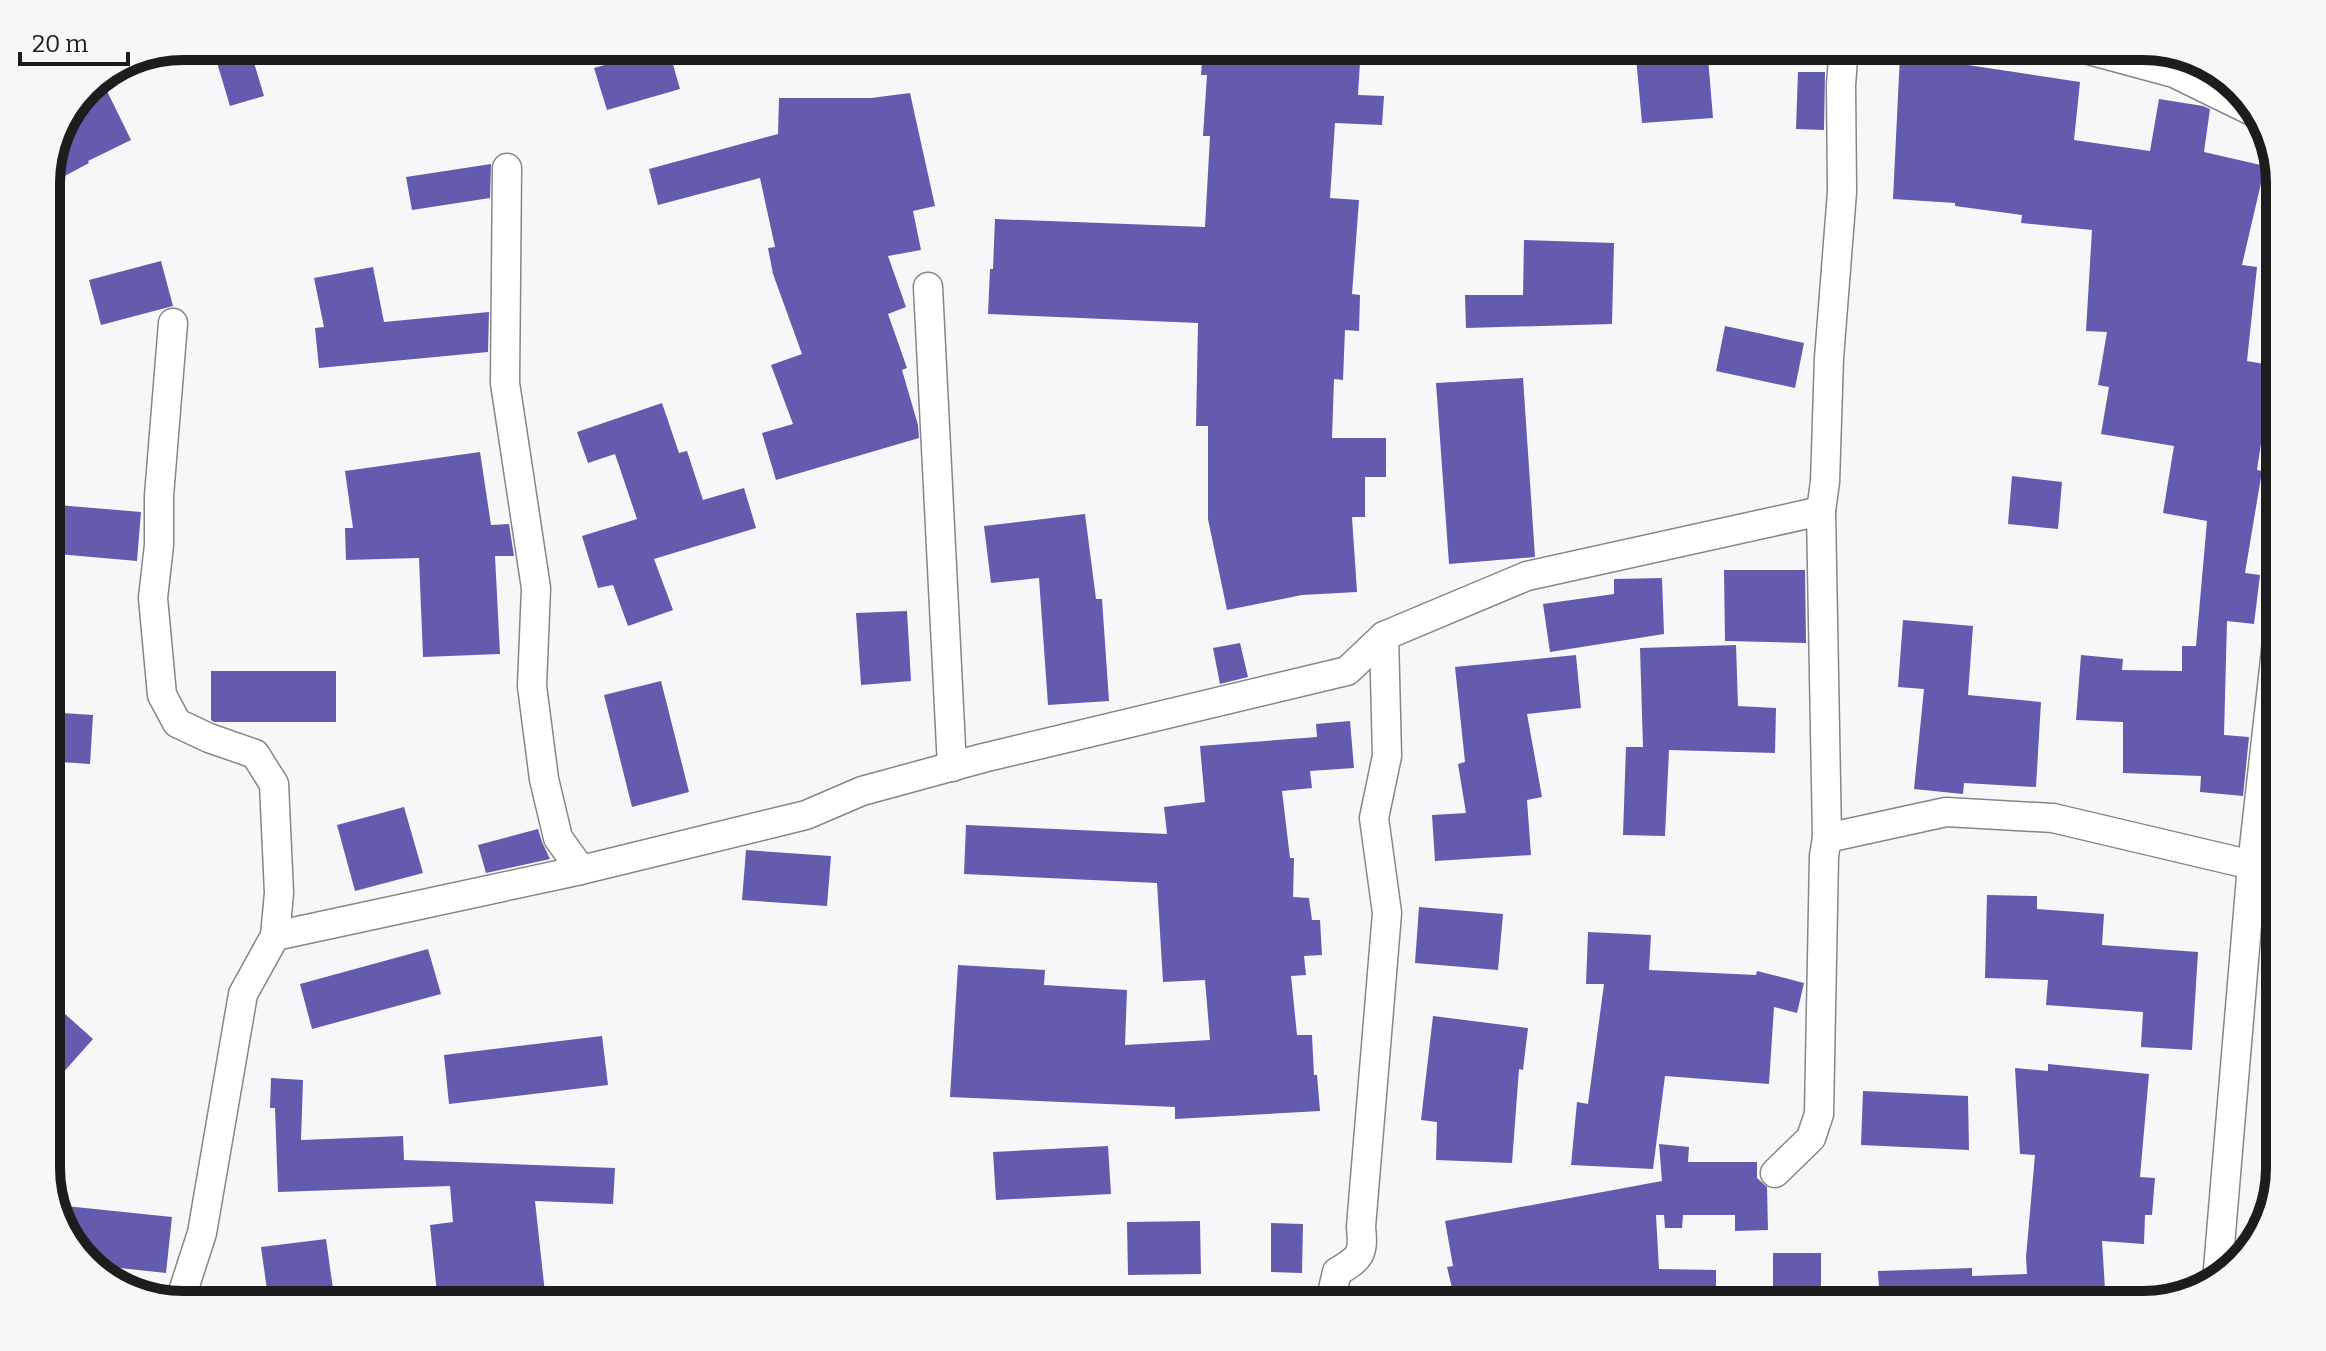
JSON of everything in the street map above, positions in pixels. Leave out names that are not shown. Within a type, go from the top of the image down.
[{"type":"street","points":[[1775,1173],[1811,1138],[1819,1114],[1824,856],[1827,838],[1821,511],[1842,192],[1843,60]]},
{"type":"street","points":[[2126,60],[2174,73],[2236,103]]},
{"type":"street","points":[[507,168],[505,383],[536,588],[532,686],[544,779],[558,838],[581,870]]},
{"type":"street","points":[[928,287],[952,767]]},
{"type":"street","points":[[173,323],[153,598],[162,695],[177,723],[255,754],[274,784],[279,893],[275,936],[243,994],[202,1233],[183,1291]]},
{"type":"street","points":[[275,936],[581,870],[806,815],[862,791],[952,767],[1347,671],[1384,636],[1527,576],[1821,511]]},
{"type":"street","points":[[1333,1291],[1337,1272],[1357,1260],[1363,1245],[1361,1227],[1387,913],[1374,818],[1387,756],[1384,636]]},
{"type":"street","points":[[2218,1266],[2252,865],[2266,740]]},
{"type":"street","points":[[1827,838],[1946,812],[2053,818],[2252,865]]},
{"type":"building","points":[[216,60],[253,60],[264,96],[230,106]]},
{"type":"building","points":[[622,60],[672,60],[680,89],[607,110],[594,68]]},
{"type":"building","points":[[1202,60],[1360,60],[1358,95],[1384,96],[1382,125],[1335,123],[1330,198],[1359,200],[1352,294],[1360,295],[1359,331],[1345,330],[1343,380],[1334,379],[1332,438],[1386,438],[1386,477],[1365,477],[1365,517],[1352,517],[1357,592],[1302,595],[1227,610],[1208,519],[1208,426],[1196,426],[1198,323],[988,314],[995,219],[1205,227],[1210,136],[1203,136],[1207,75],[1201,75]]},
{"type":"building","points":[[1636,60],[1708,60],[1713,118],[1642,123]]},
{"type":"building","points":[[1900,60],[1948,60],[2080,82],[2074,140],[2150,151],[2159,99],[2203,106],[2210,109],[2204,152],[2265,166],[2242,265],[2257,267],[2247,361],[2266,364],[2261,416],[2265,417],[2257,470],[2262,471],[2245,573],[2260,575],[2254,624],[2227,621],[2224,735],[2249,737],[2243,796],[2200,792],[2201,776],[2123,773],[2123,722],[2076,720],[2081,655],[2123,659],[2122,670],[2182,671],[2182,646],[2196,646],[2207,521],[2163,513],[2174,446],[2101,434],[2109,387],[2098,385],[2107,332],[2086,331],[2092,230],[2021,223],[2022,215],[1955,206],[1955,203],[1893,199]]},
{"type":"building","points":[[1798,72],[1825,72],[1824,130],[1796,129]]},
{"type":"building","points":[[106,89],[131,140],[60,179],[64,151],[73,129],[85,108]]},
{"type":"building","points":[[910,93],[935,206],[913,211],[921,250],[888,256],[906,307],[888,314],[907,368],[902,370],[919,438],[776,480],[762,433],[793,424],[771,365],[802,354],[773,274],[768,248],[775,247],[760,178],[658,205],[649,169],[778,134],[779,98],[871,98]]},
{"type":"building","points":[[491,164],[490,198],[412,210],[406,177]]},
{"type":"building","points":[[1524,240],[1614,243],[1612,324],[1466,328],[1465,295],[1523,295]]},
{"type":"building","points":[[161,261],[173,306],[101,325],[89,280]]},
{"type":"building","points":[[373,267],[384,322],[489,312],[488,352],[319,368],[315,328],[324,327],[314,278]]},
{"type":"building","points":[[1725,326],[1804,343],[1795,388],[1716,371]]},
{"type":"building","points":[[1523,378],[1535,557],[1449,564],[1436,383]]},
{"type":"building","points":[[662,403],[679,453],[687,451],[703,500],[744,488],[756,528],[654,559],[673,610],[628,626],[613,585],[598,588],[582,536],[637,519],[615,454],[588,463],[577,432]]},
{"type":"building","points":[[480,452],[491,525],[509,524],[514,556],[495,556],[500,654],[423,657],[419,558],[346,560],[345,528],[353,528],[345,471]]},
{"type":"building","points":[[2012,476],[2062,482],[2058,529],[2008,524]]},
{"type":"building","points":[[60,505],[141,512],[137,561],[60,554]]},
{"type":"building","points":[[1085,514],[1096,599],[1102,599],[1109,701],[1048,705],[1039,578],[991,583],[984,526]]},
{"type":"building","points":[[1724,570],[1805,570],[1806,643],[1725,641]]},
{"type":"building","points":[[1662,578],[1664,634],[1550,652],[1543,604],[1614,594],[1614,579]]},
{"type":"building","points":[[907,611],[911,681],[861,685],[856,613]]},
{"type":"building","points":[[1903,620],[1973,626],[1968,695],[2041,702],[2036,787],[1964,783],[1963,794],[1914,789],[1924,689],[1898,687]]},
{"type":"building","points":[[1240,643],[1248,677],[1220,684],[1213,648]]},
{"type":"building","points":[[1736,645],[1738,706],[1776,708],[1775,753],[1669,750],[1665,836],[1623,835],[1626,747],[1643,747],[1640,648]]},
{"type":"building","points":[[1576,655],[1581,708],[1527,714],[1542,797],[1527,800],[1531,855],[1435,861],[1432,815],[1466,813],[1458,764],[1465,762],[1455,667]]},
{"type":"building","points":[[211,671],[336,671],[336,722],[214,722],[211,720]]},
{"type":"building","points":[[661,681],[689,792],[632,807],[604,695]]},
{"type":"building","points":[[60,713],[93,715],[90,764],[60,762]]},
{"type":"building","points":[[1350,721],[1354,768],[1310,771],[1312,788],[1282,791],[1290,858],[1294,858],[1293,897],[1309,898],[1312,920],[1320,920],[1322,955],[1304,956],[1306,975],[1291,976],[1297,1035],[1312,1035],[1320,1111],[1175,1119],[1175,1107],[950,1097],[958,965],[1045,970],[1044,985],[1127,990],[1125,1045],[1210,1040],[1205,980],[1163,982],[1157,883],[964,874],[966,825],[1167,834],[1164,807],[1205,802],[1200,746],[1317,737],[1316,724]]},
{"type":"building","points":[[404,807],[423,873],[355,891],[337,825]]},
{"type":"building","points":[[538,829],[550,859],[486,873],[478,845]]},
{"type":"building","points":[[746,850],[831,856],[827,906],[742,900]]},
{"type":"building","points":[[1987,895],[2037,896],[2037,909],[2104,914],[2102,945],[2198,952],[2192,1050],[2141,1047],[2143,1012],[2046,1005],[2048,980],[1985,978]]},
{"type":"building","points":[[1419,907],[1503,914],[1498,970],[1415,963]]},
{"type":"building","points":[[1588,932],[1651,935],[1649,970],[1756,975],[1757,971],[1804,983],[1797,1013],[1774,1007],[1769,1084],[1665,1076],[1653,1169],[1571,1165],[1577,1102],[1588,1104],[1604,984],[1586,984]]},
{"type":"building","points":[[428,949],[441,994],[312,1029],[300,984]]},
{"type":"building","points":[[60,1010],[93,1039],[60,1074]]},
{"type":"building","points":[[1433,1016],[1528,1028],[1523,1070],[1519,1069],[1512,1163],[1436,1160],[1437,1122],[1421,1120]]},
{"type":"building","points":[[602,1036],[608,1085],[449,1104],[444,1055]]},
{"type":"building","points":[[2048,1064],[2149,1074],[2140,1177],[2155,1178],[2152,1215],[2145,1215],[2144,1244],[2102,1241],[2105,1291],[1879,1291],[1878,1271],[1972,1268],[1972,1276],[2027,1274],[2035,1155],[2020,1154],[2015,1068],[2048,1071]]},
{"type":"building","points":[[271,1078],[303,1080],[301,1140],[403,1136],[404,1160],[615,1168],[613,1204],[535,1201],[545,1291],[437,1291],[430,1225],[453,1222],[450,1186],[278,1192],[275,1108],[270,1108]]},
{"type":"building","points":[[1863,1091],[1968,1096],[1969,1150],[1861,1145]]},
{"type":"building","points":[[1659,1144],[1689,1147],[1688,1162],[1757,1162],[1757,1178],[1767,1187],[1768,1230],[1735,1231],[1735,1215],[1683,1215],[1682,1228],[1665,1228],[1664,1215],[1656,1215],[1659,1269],[1716,1270],[1716,1291],[1453,1291],[1447,1267],[1453,1266],[1445,1221],[1662,1181]]},
{"type":"building","points":[[1108,1146],[1111,1194],[996,1200],[993,1152]]},
{"type":"building","points":[[67,1206],[172,1217],[166,1273],[111,1267],[81,1236]]},
{"type":"building","points":[[1200,1221],[1201,1274],[1128,1275],[1127,1222]]},
{"type":"building","points":[[1271,1223],[1303,1224],[1302,1273],[1271,1272]]},
{"type":"building","points":[[326,1239],[333,1289],[267,1291],[261,1247]]},
{"type":"building","points":[[1773,1253],[1821,1253],[1821,1291],[1773,1291]]}]
